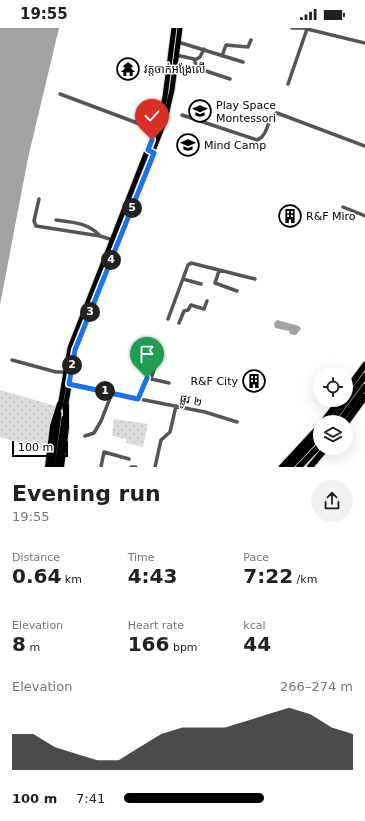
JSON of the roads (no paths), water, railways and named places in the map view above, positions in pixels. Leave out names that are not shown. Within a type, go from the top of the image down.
[{"type":"highway","points":[[353,382],[365,365]]},
{"type":"highway","points":[[336,415],[365,376]]},
{"type":"highway","points":[[344,415],[365,387]]},
{"type":"highway","points":[[352,415],[365,398]]},
{"type":"highway","points":[[48,467],[53,426],[63,405]]},
{"type":"highway","points":[[61,467],[66,428],[63,405]]},
{"type":"highway","points":[[328,415],[335,407]]},
{"type":"highway","points":[[282,467],[313,434]]},
{"type":"highway","points":[[290,467],[313,452]]},
{"type":"highway","points":[[299,467],[313,454]]},
{"type":"highway","points":[[304,467],[314,455]]},
{"type":"highway","points":[[310,467],[316,455]]},
{"type":"main road","points":[[63,405],[69,384],[75,350],[168,110],[174,28]]},
{"type":"main road","points":[[151,152],[165,97],[173,55],[178,42],[180,28]]},
{"type":"main road","points":[[57,467],[65,372],[70,348],[113,240],[128,211]]},
{"type":"main road","points":[[52,467],[60,429]]},
{"type":"street","points":[[292,28],[307,29],[365,43]]},
{"type":"street","points":[[288,84],[307,29]]},
{"type":"street","points":[[222,56],[226,45],[248,47],[250,40]]},
{"type":"street","points":[[178,42],[243,62]]},
{"type":"street","points":[[195,60],[200,56],[204,49]]},
{"type":"street","points":[[173,55],[195,60]]},
{"type":"street","points":[[195,60],[197,68],[230,79]]},
{"type":"street","points":[[60,94],[156,130]]},
{"type":"street","points":[[182,115],[258,140],[264,135],[272,116],[277,113],[365,146]]},
{"type":"street","points":[[39,199],[34,221],[36,226],[100,236],[113,240]]},
{"type":"street","points":[[343,207],[365,216]]},
{"type":"street","points":[[56,220],[88,226],[95,230],[100,236]]},
{"type":"street","points":[[168,319],[188,265],[191,264],[255,279]]},
{"type":"street","points":[[219,271],[215,283],[237,291]]},
{"type":"street","points":[[183,279],[201,284]]},
{"type":"street","points":[[179,323],[184,311],[188,310],[190,305],[204,308],[207,301]]},
{"type":"street","points":[[12,360],[56,372],[65,372]]},
{"type":"street","points":[[151,379],[157,360]]},
{"type":"street","points":[[138,399],[147,378],[169,383]]},
{"type":"street","name":"ផ្លូវ ២","points":[[69,384],[176,406],[237,422]]},
{"type":"street","points":[[85,436],[94,433],[102,421],[112,393]]},
{"type":"street","points":[[155,467],[161,440],[170,432],[176,406]]},
{"type":"street","points":[[104,467],[101,467],[104,452],[129,459]]},
{"type":"street","points":[[131,467],[136,467]]},
{"type":"place","name":"វត្តចាក់អង្រែលើ","points":[[128,69]]},
{"type":"place","name":"Play Space Montessori","points":[[200,111]]},
{"type":"place","name":"Mind Camp","points":[[188,145]]},
{"type":"place","name":"R&F Miro","points":[[290,216]]},
{"type":"place","name":"R&F City","points":[[254,381]]}]
